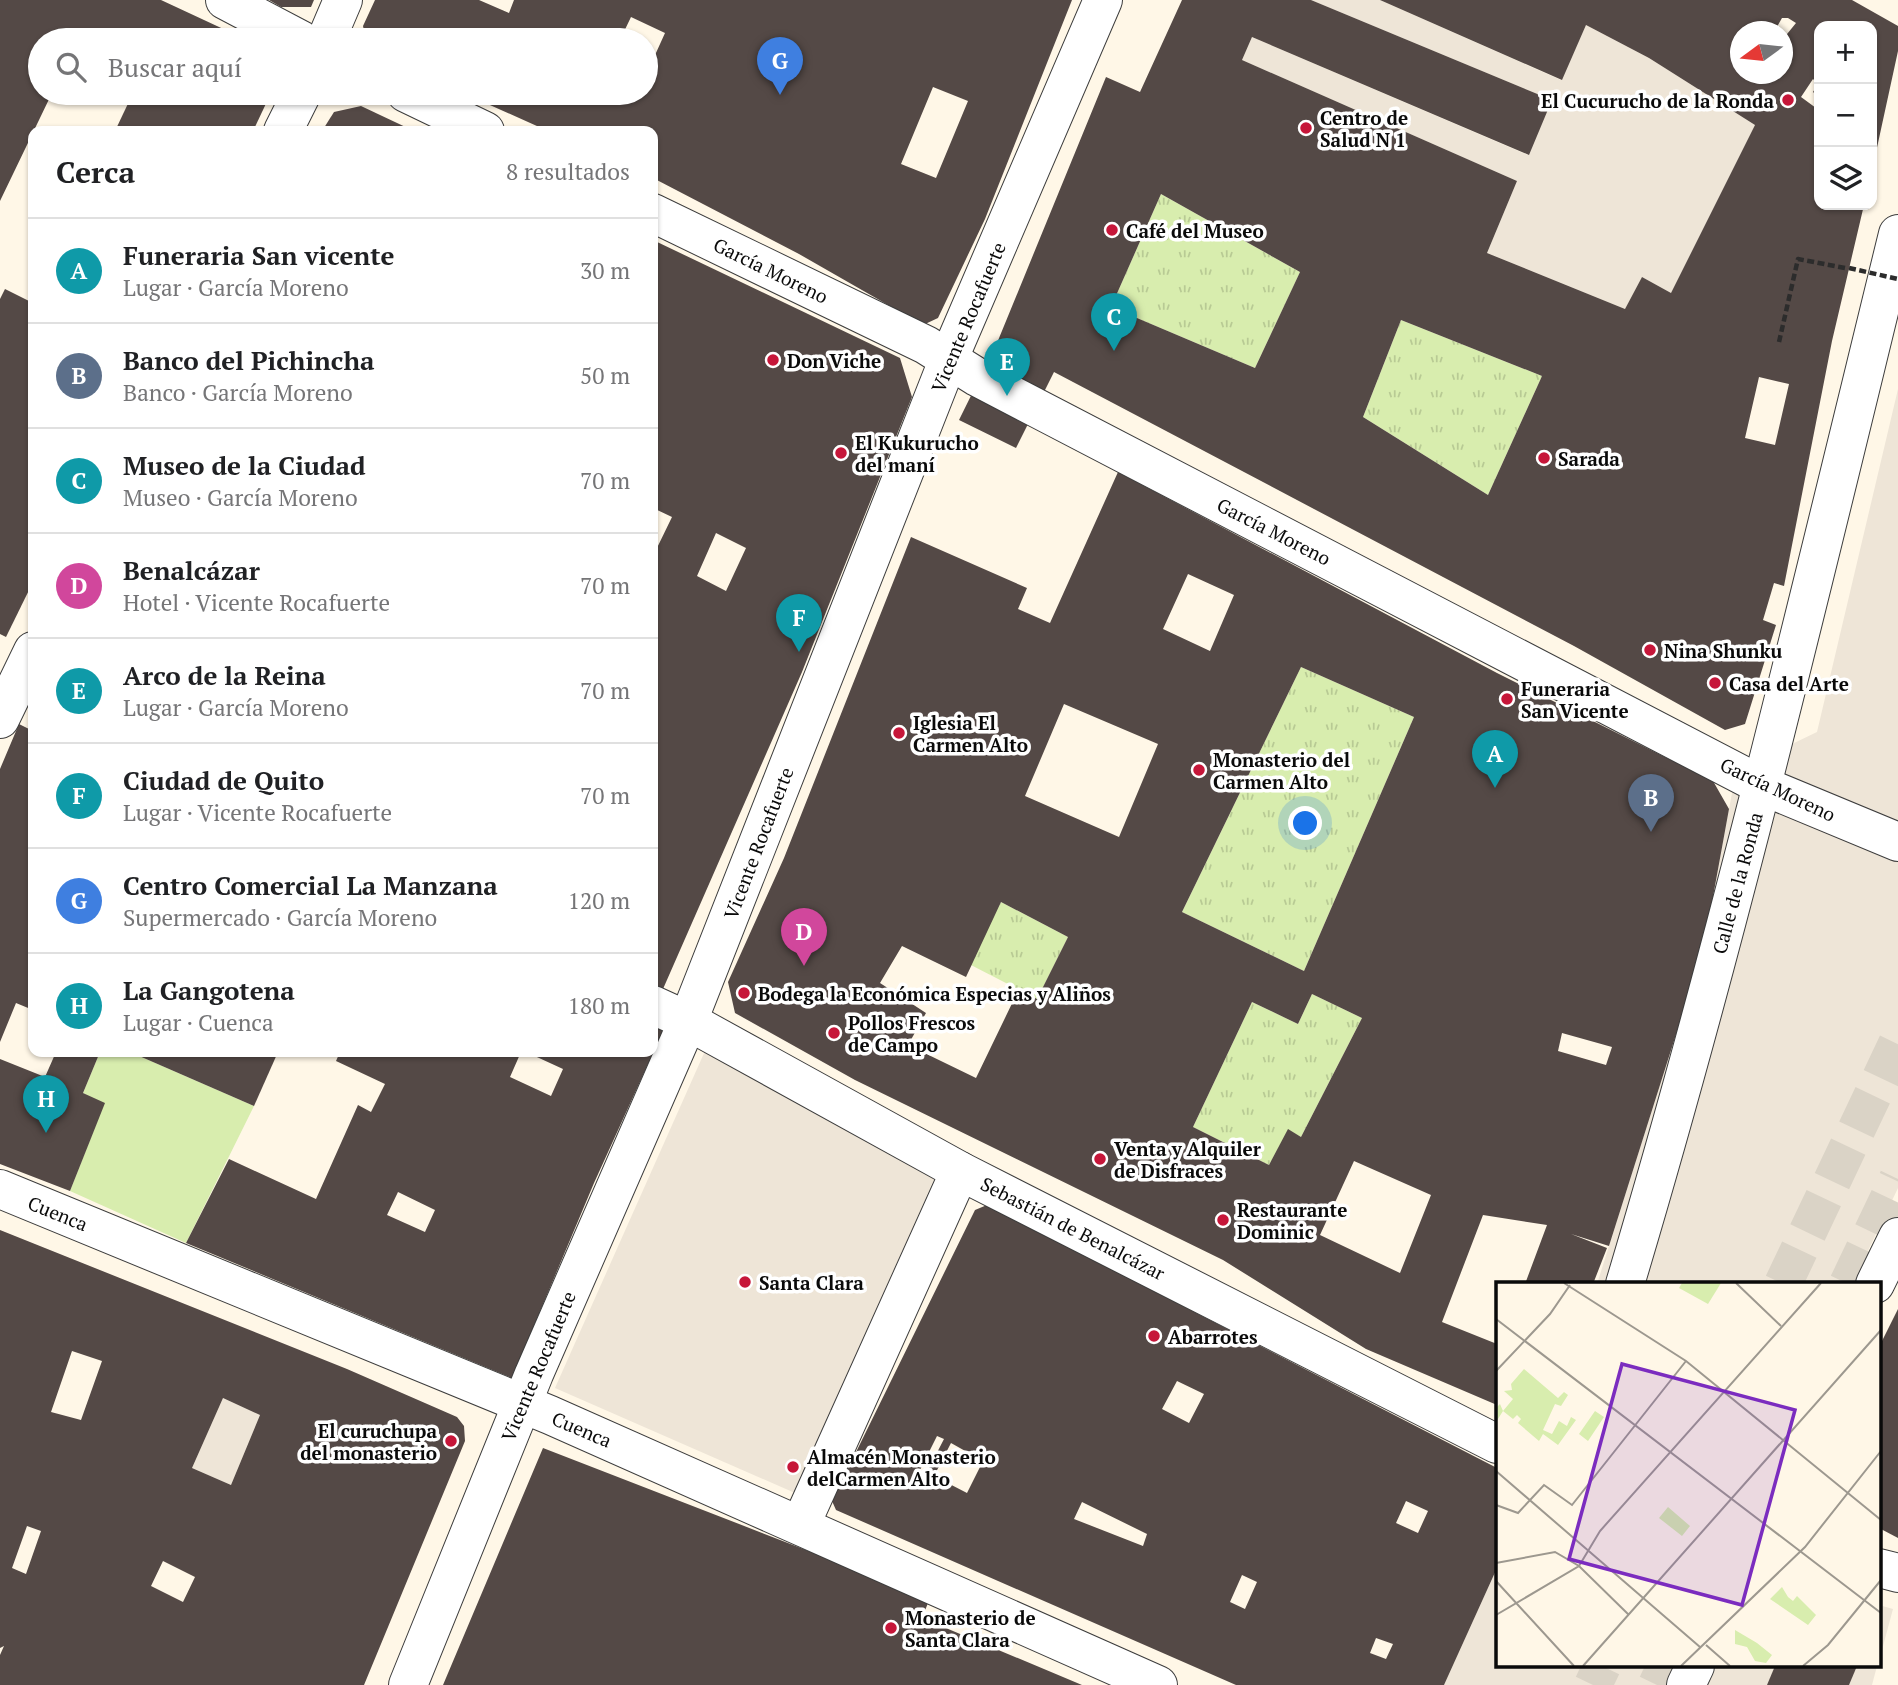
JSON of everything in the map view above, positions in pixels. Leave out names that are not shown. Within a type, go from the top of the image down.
[{"type":"street","points":[[225,0],[278,28]]},
{"type":"street","points":[[331,28],[343,0]]},
{"type":"street","name":"Vicente Rocafuerte","points":[[408,1685],[521,1404],[688,1021],[949,358],[1104,0]]},
{"type":"street","points":[[286,126],[296,105]]},
{"type":"street","points":[[431,105],[475,126]]},
{"type":"street","name":"García Moreno","points":[[658,215],[949,358],[990,383],[1763,786],[1898,842]]},
{"type":"street","name":"Calle de la Ronda","points":[[1626,1282],[1667,1143],[1763,786],[1898,234]]},
{"type":"street","points":[[11,701],[28,662]]},
{"type":"street","name":"Sebastián de Benalcázar","points":[[658,1007],[688,1021],[960,1171],[1496,1443]]},
{"type":"street","points":[[801,1524],[960,1171]]},
{"type":"street","name":"Cuenca","points":[[0,1189],[521,1404],[801,1524],[1158,1685]]},
{"type":"street","points":[[1876,1282],[1898,1237]]},
{"type":"street","points":[[1881,1300],[1898,1262]]},
{"type":"street","points":[[1881,1568],[1898,1573]]},
{"type":"street","points":[[1686,1685],[1694,1668]]},
{"type":"path","points":[[1779,342],[1798,259],[1898,279]]},
{"type":"green space","points":[[1161,194],[1300,272],[1255,368],[1111,307]]},
{"type":"green space","points":[[1401,320],[1542,376],[1488,495],[1363,417]]},
{"type":"green space","points":[[1301,667],[1414,717],[1304,971],[1182,912]]},
{"type":"green space","points":[[1001,902],[1068,937],[1037,999],[969,964]]},
{"type":"green space","points":[[1312,994],[1362,1018],[1301,1137],[1288,1130],[1269,1165],[1193,1127],[1252,1002],[1298,1024]]},
{"type":"green space","points":[[98,1057],[141,1057],[254,1106],[186,1243],[70,1191],[104,1104],[83,1093]]},
{"type":"shaded area","points":[[1311,0],[1380,0],[1561,80],[1586,25],[1649,58],[1755,125],[1671,293],[1642,277],[1625,309],[1487,253],[1517,181],[1242,60],[1252,37],[1528,155],[1552,100]]},
{"type":"shaded area","points":[[1898,389],[1898,1188],[1853,1282],[1598,1282],[1704,946],[1736,771],[1817,732]]},
{"type":"shaded area","name":"Santa Clara","points":[[705,1051],[935,1177],[795,1493],[555,1388]]},
{"type":"shaded area","points":[[223,1398],[260,1415],[231,1485],[192,1468]]},
{"type":"shaded area","points":[[1496,1570],[1496,1668],[1672,1668],[1665,1685],[1444,1685]]},
{"type":"shaded area","points":[[1881,1606],[1893,1609],[1881,1654]]},
{"type":"shaded area","points":[[1715,1668],[1876,1668],[1872,1685],[1707,1685]]},
{"type":"building","points":[[0,0],[161,0],[221,28],[28,28],[28,105],[46,105],[36,126],[28,126],[28,143],[0,201]]},
{"type":"building","points":[[269,0],[314,0],[311,7],[281,7]]},
{"type":"building","points":[[375,0],[479,0],[509,13],[514,0],[1072,0],[985,219],[938,318],[923,325],[799,254],[658,181],[658,126],[537,126],[490,105],[658,105],[658,48],[665,33],[658,28],[631,17],[626,28],[363,28]],"holes":[[[933,87],[968,101],[936,178],[901,164]]]},
{"type":"building","points":[[1182,0],[1311,0],[1552,100],[1529,155],[1252,37],[1242,60],[1517,181],[1487,253],[1625,309],[1642,277],[1671,293],[1755,125],[1649,58],[1586,25],[1562,80],[1380,0],[1852,0],[1898,26],[1898,51],[1877,148],[1877,21],[1814,21],[1814,80],[1801,97],[1814,107],[1814,210],[1863,210],[1832,341],[1784,586],[1774,583],[1763,620],[1776,625],[1745,724],[1725,730],[1574,646],[1054,372],[1016,448],[959,420],[997,343],[1106,77],[1140,92]],"holes":[[[1161,194],[1300,272],[1255,368],[1111,307]],[[1401,320],[1542,376],[1488,495],[1363,417]],[[1759,377],[1789,384],[1775,445],[1745,438]]]},
{"type":"building","points":[[127,105],[265,105],[255,126],[117,126]]},
{"type":"building","points":[[361,106],[403,126],[325,126],[334,112]]},
{"type":"building","points":[[658,242],[900,358],[912,397],[802,672],[663,989],[658,986],[658,546],[672,517],[658,510]],"holes":[[[716,533],[746,548],[726,591],[697,576]]]},
{"type":"building","points":[[5,289],[28,300],[28,592],[6,637],[0,634],[0,299]]},
{"type":"building","points":[[1118,472],[1497,673],[1713,781],[1729,809],[1704,946],[1609,1246],[1571,1234],[1607,1248],[1594,1282],[1526,1282],[1547,1225],[1483,1215],[1442,1322],[1496,1344],[1496,1405],[1366,1349],[1223,1260],[855,1080],[735,1013],[728,982],[784,858],[911,537],[1027,588],[1018,609],[1050,623]],"holes":[[[1188,574],[1234,595],[1210,651],[1163,629]],[[1301,667],[1414,717],[1304,971],[1182,912]],[[1064,704],[1158,744],[1119,837],[1025,796]],[[1001,902],[1068,937],[1037,999],[1019,989],[976,1078],[908,1045],[926,1013],[880,983],[902,946],[966,977]],[[1312,994],[1362,1018],[1301,1137],[1288,1129],[1269,1165],[1193,1127],[1252,1002],[1298,1024]],[[1562,1033],[1612,1047],[1606,1065],[1558,1051]],[[1354,1161],[1431,1195],[1400,1273],[1320,1235]]]},
{"type":"building","points":[[19,724],[28,728],[28,1008],[16,1003],[0,1042],[0,769]]},
{"type":"building","points":[[658,1028],[663,1031],[658,1042]]},
{"type":"building","points":[[54,1057],[98,1057],[83,1093],[105,1103],[70,1191],[0,1164],[0,1059],[45,1077]]},
{"type":"building","points":[[141,1057],[276,1057],[254,1106]]},
{"type":"building","points":[[338,1057],[519,1057],[510,1077],[551,1096],[563,1069],[537,1057],[651,1057],[594,1183],[512,1378],[186,1243],[229,1159],[316,1199],[358,1105],[371,1112],[385,1084],[336,1061]],"holes":[[[398,1192],[435,1210],[425,1232],[387,1215]]]},
{"type":"building","points":[[987,1205],[1496,1467],[1496,1570],[1444,1685],[1236,1685],[836,1510],[832,1501],[975,1210]],"holes":[[[1177,1381],[1204,1394],[1189,1423],[1162,1409]],[[937,1436],[944,1439],[926,1474],[920,1470]],[[951,1443],[983,1461],[967,1493],[934,1476]],[[1406,1501],[1428,1511],[1418,1533],[1396,1523]],[[1082,1502],[1147,1534],[1143,1546],[1074,1519]],[[1242,1575],[1257,1582],[1245,1609],[1230,1602]],[[1376,1638],[1393,1644],[1386,1659],[1370,1653]]]},
{"type":"building","points":[[0,1230],[347,1369],[457,1417],[464,1426],[465,1441],[364,1685],[0,1685],[0,1655],[4,1646],[0,1648]],"holes":[[[72,1351],[102,1361],[81,1420],[51,1412]],[[223,1398],[260,1415],[231,1485],[192,1468]],[[27,1526],[41,1531],[26,1574],[12,1568]],[[163,1561],[195,1577],[183,1602],[151,1586]]]},
{"type":"building","points":[[1898,1309],[1898,1538],[1881,1529],[1881,1343]]},
{"type":"building","points":[[543,1448],[930,1598],[922,1618],[1082,1685],[443,1685]]},
{"type":"building","points":[[1774,1668],[1856,1668],[1849,1685],[1767,1685]]},
{"type":"tunnel","points":[[1784,1282],[1898,1042]]},
{"type":"tunnel","points":[[1849,1282],[1898,1179]]},
{"type":"tunnel","points":[[1593,1685],[1601,1668]]},
{"type":"tunnel","points":[[1657,1685],[1665,1668]]},
{"type":"place","name":"Centro Comercial La Manzana","points":[[780,95]]},
{"type":"place","name":"El Cucurucho de la Ronda","points":[[1788,100]]},
{"type":"place","name":"Centro de Salud N 1","points":[[1306,128]]},
{"type":"place","name":"Café del Museo","points":[[1112,230]]},
{"type":"place","name":"Museo de la Ciudad","points":[[1114,351]]},
{"type":"place","name":"Don Viche","points":[[773,360]]},
{"type":"place","name":"Arco de la Reina","points":[[1007,396]]},
{"type":"place","name":"El Kukurucho del maní","points":[[841,453]]},
{"type":"place","name":"Sarada","points":[[1544,458]]},
{"type":"place","name":"Nina Shunku","points":[[1650,650]]},
{"type":"place","name":"Ciudad de Quito","points":[[799,652]]},
{"type":"place","name":"Casa del Arte","points":[[1715,683]]},
{"type":"place","name":"Funeraria San Vicente","points":[[1507,699]]},
{"type":"place","name":"Iglesia El Carmen Alto","points":[[899,733]]},
{"type":"place","name":"Monasterio del Carmen Alto","points":[[1199,770]]},
{"type":"place","name":"Funeraria San vicente","points":[[1495,788]]},
{"type":"place","name":"Banco del Pichincha","points":[[1651,832]]},
{"type":"place","name":"Benalcázar","points":[[804,966]]},
{"type":"place","name":"Bodega la Económica Especias y Aliños","points":[[744,993]]},
{"type":"place","name":"Pollos Frescos de Campo","points":[[834,1033]]},
{"type":"place","name":"La Gangotena","points":[[46,1133]]},
{"type":"place","name":"Venta y Alquiler de Disfraces","points":[[1100,1159]]},
{"type":"place","name":"Restaurante Dominic","points":[[1223,1220]]},
{"type":"place","name":"Santa Clara","points":[[745,1282]]},
{"type":"place","name":"Abarrotes","points":[[1154,1336]]},
{"type":"place","name":"El curuchupa del monasterio","points":[[451,1441]]},
{"type":"place","name":"Almacén Monasterio delCarmen Alto","points":[[793,1467]]},
{"type":"place","name":"Monasterio de Santa Clara","points":[[891,1628]]}]
